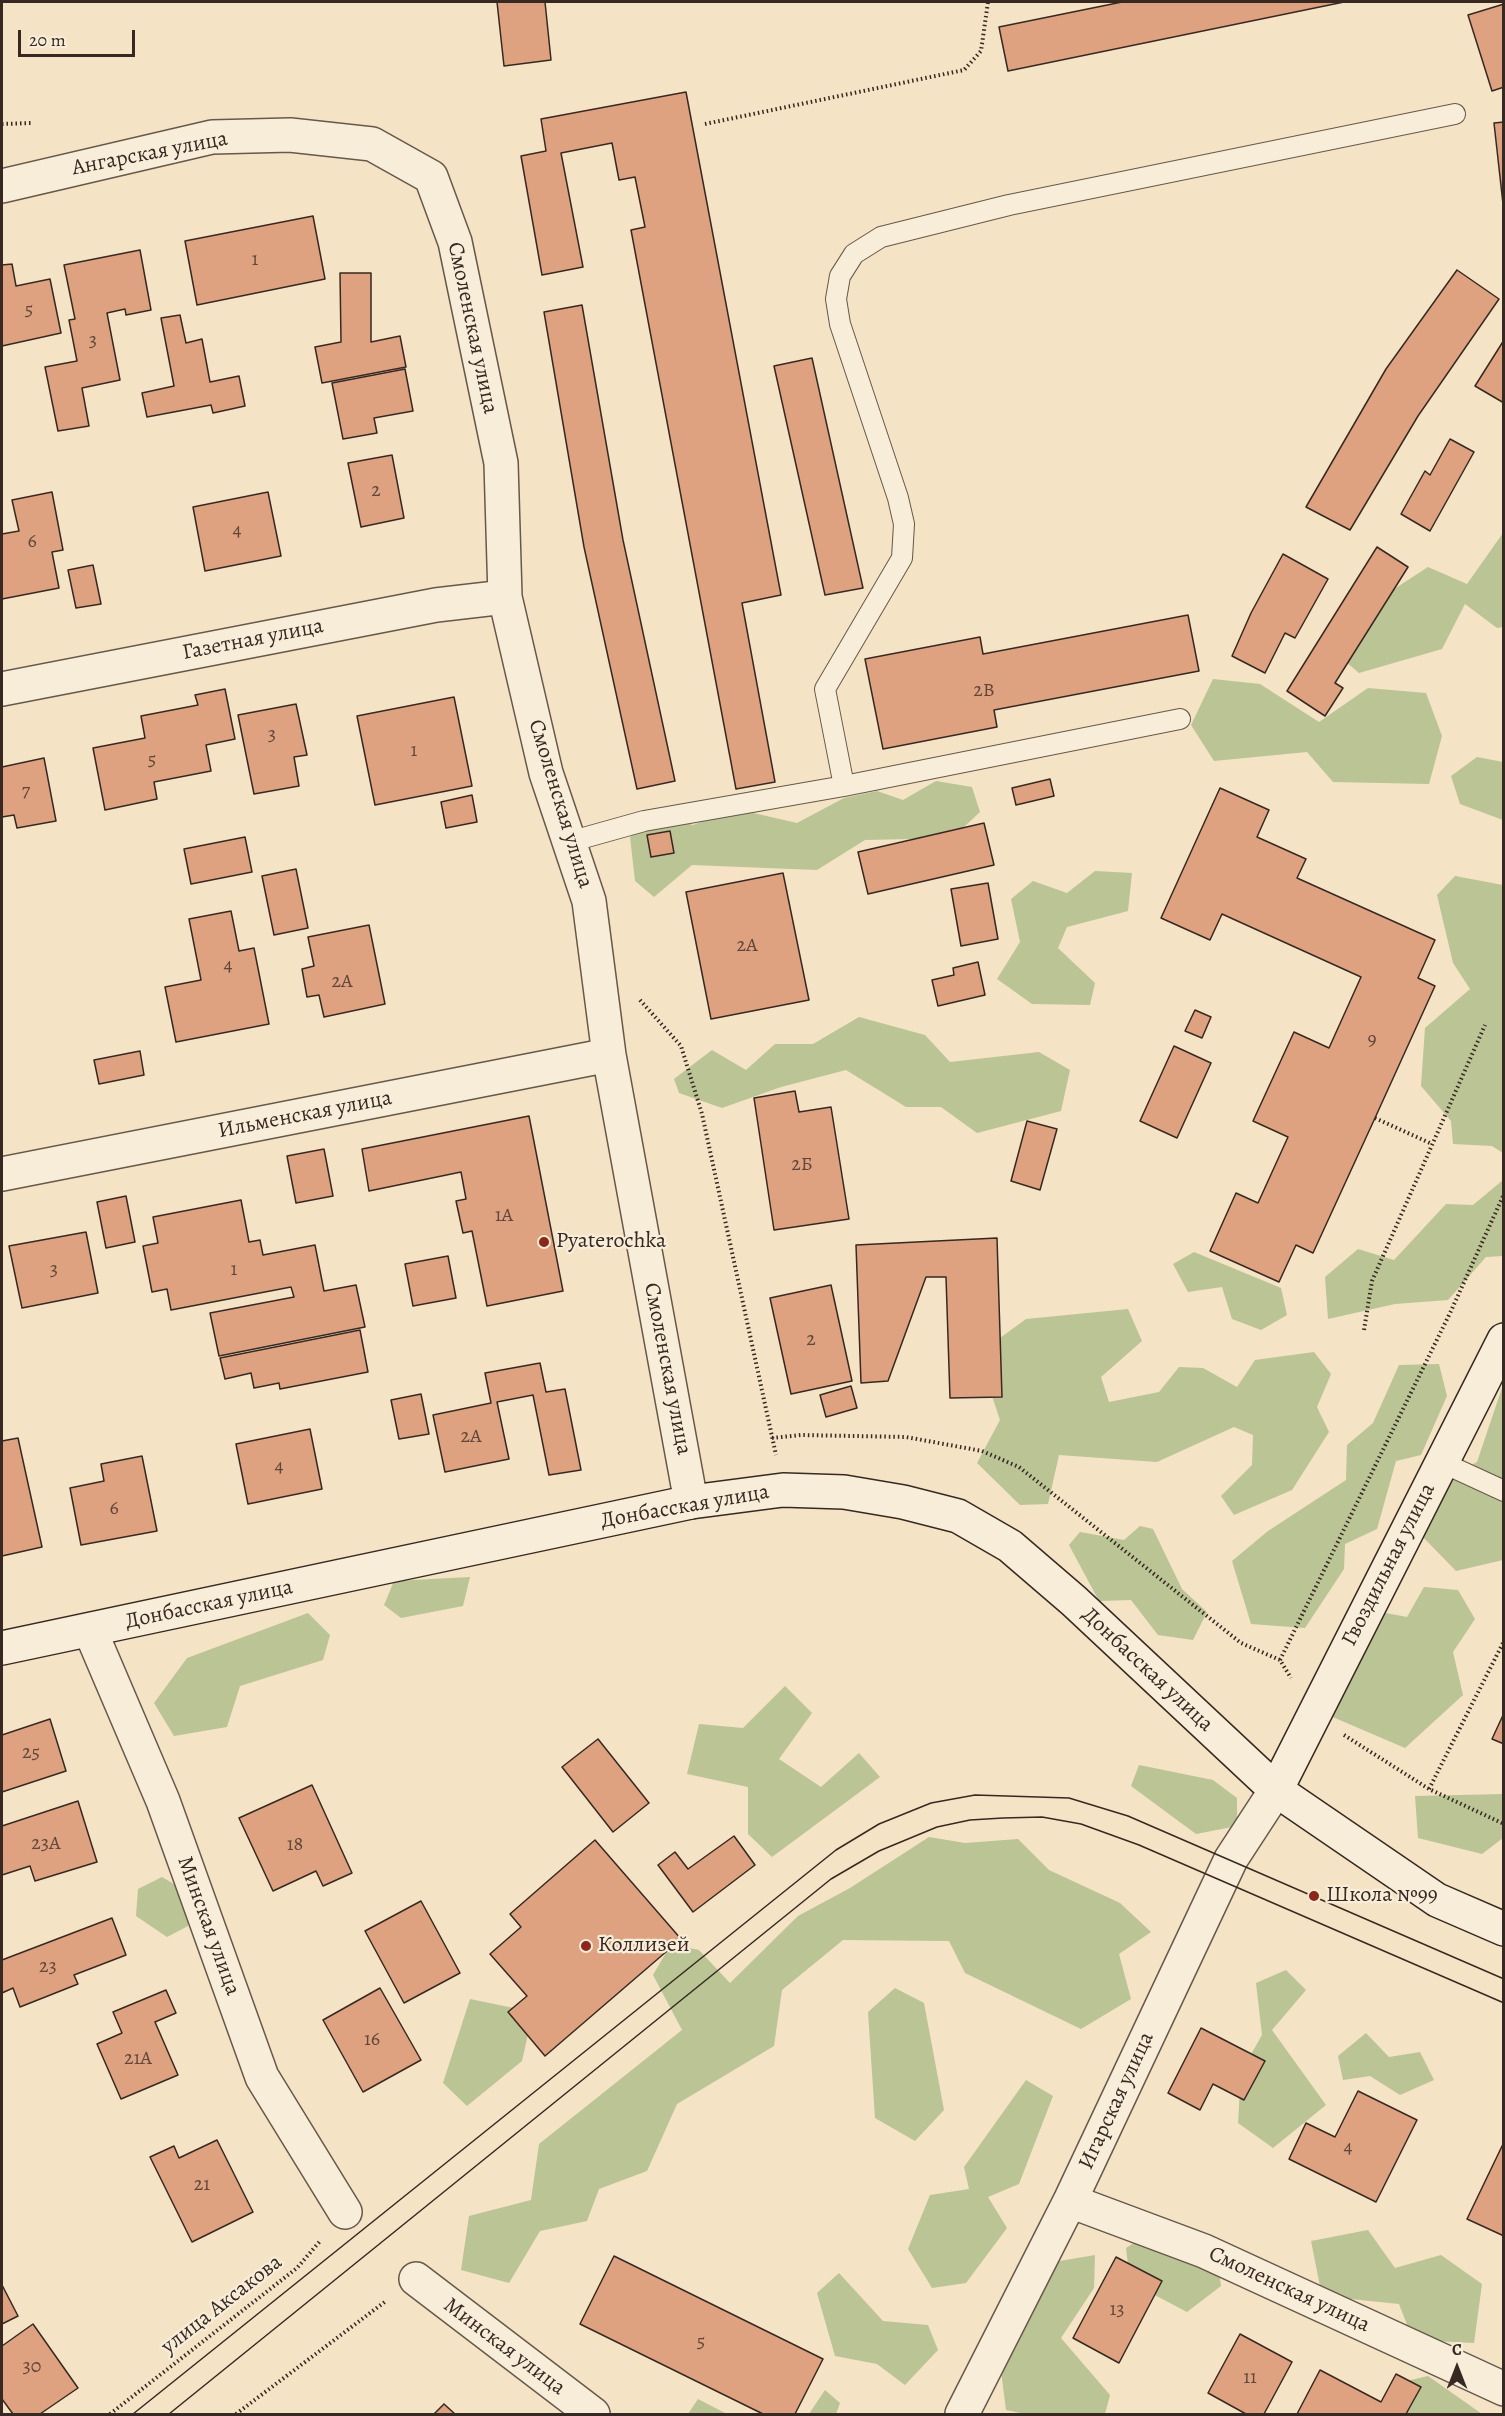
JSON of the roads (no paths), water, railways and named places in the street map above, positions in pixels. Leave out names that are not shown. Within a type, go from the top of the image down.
[{"type":"street","name":"Ангарская улица","points":[[2,186],[212,137],[290,135],[372,144]]},
{"type":"street","name":"Смоленская улица","points":[[372,144],[431,177],[455,242],[501,463],[505,597],[546,773],[589,900],[609,1055],[691,1502]]},
{"type":"street","name":"Газетная улица","points":[[2,689],[436,604],[505,597]]},
{"type":"street","name":"Ильменская улица","points":[[2,1174],[609,1055]]},
{"type":"street","name":"Гвоздильная улица","points":[[1276,1790],[1503,1340]]},
{"type":"street","name":"Донбасская улица","points":[[2,1648],[691,1502],[783,1490],[844,1492],[903,1502],[958,1516],[1010,1546],[1074,1602],[1276,1790],[1437,1900],[1503,1929]]},
{"type":"street","name":"Минская улица","points":[[90,1630],[163,1801],[262,2077],[345,2212]]},
{"type":"street","name":"Игарская улица","points":[[963,2415],[1070,2201],[1231,1859],[1276,1790]]},
{"type":"street","name":"Смоленская улица","points":[[1070,2201],[1204,2251],[1503,2389]]},
{"type":"street","name":"Минская улица","points":[[416,2279],[593,2415]]},
{"type":"lane","points":[[844,786],[825,690],[902,558],[904,524],[898,498],[840,324],[836,299],[840,276],[854,254],[881,237],[1009,205],[1455,114]]},
{"type":"lane","points":[[569,842],[644,821],[844,786],[1180,719]]},
{"type":"lane","points":[[1441,1462],[1503,1491]]},
{"type":"tram line","points":[[133,2414],[836,1850],[879,1824],[931,1803],[975,1795],[1069,1798],[1128,1816],[1504,1979]]},
{"type":"tram line","points":[[169,2414],[831,1879],[879,1851],[937,1827],[970,1820],[1042,1817],[1081,1824],[1139,1845],[1504,2003]]},
{"type":"place","name":"Pyaterochka","points":[[544,1242]]},
{"type":"place","name":"Школа №99","points":[[1314,1896]]},
{"type":"place","name":"Коллизей","points":[[586,1946]]}]
